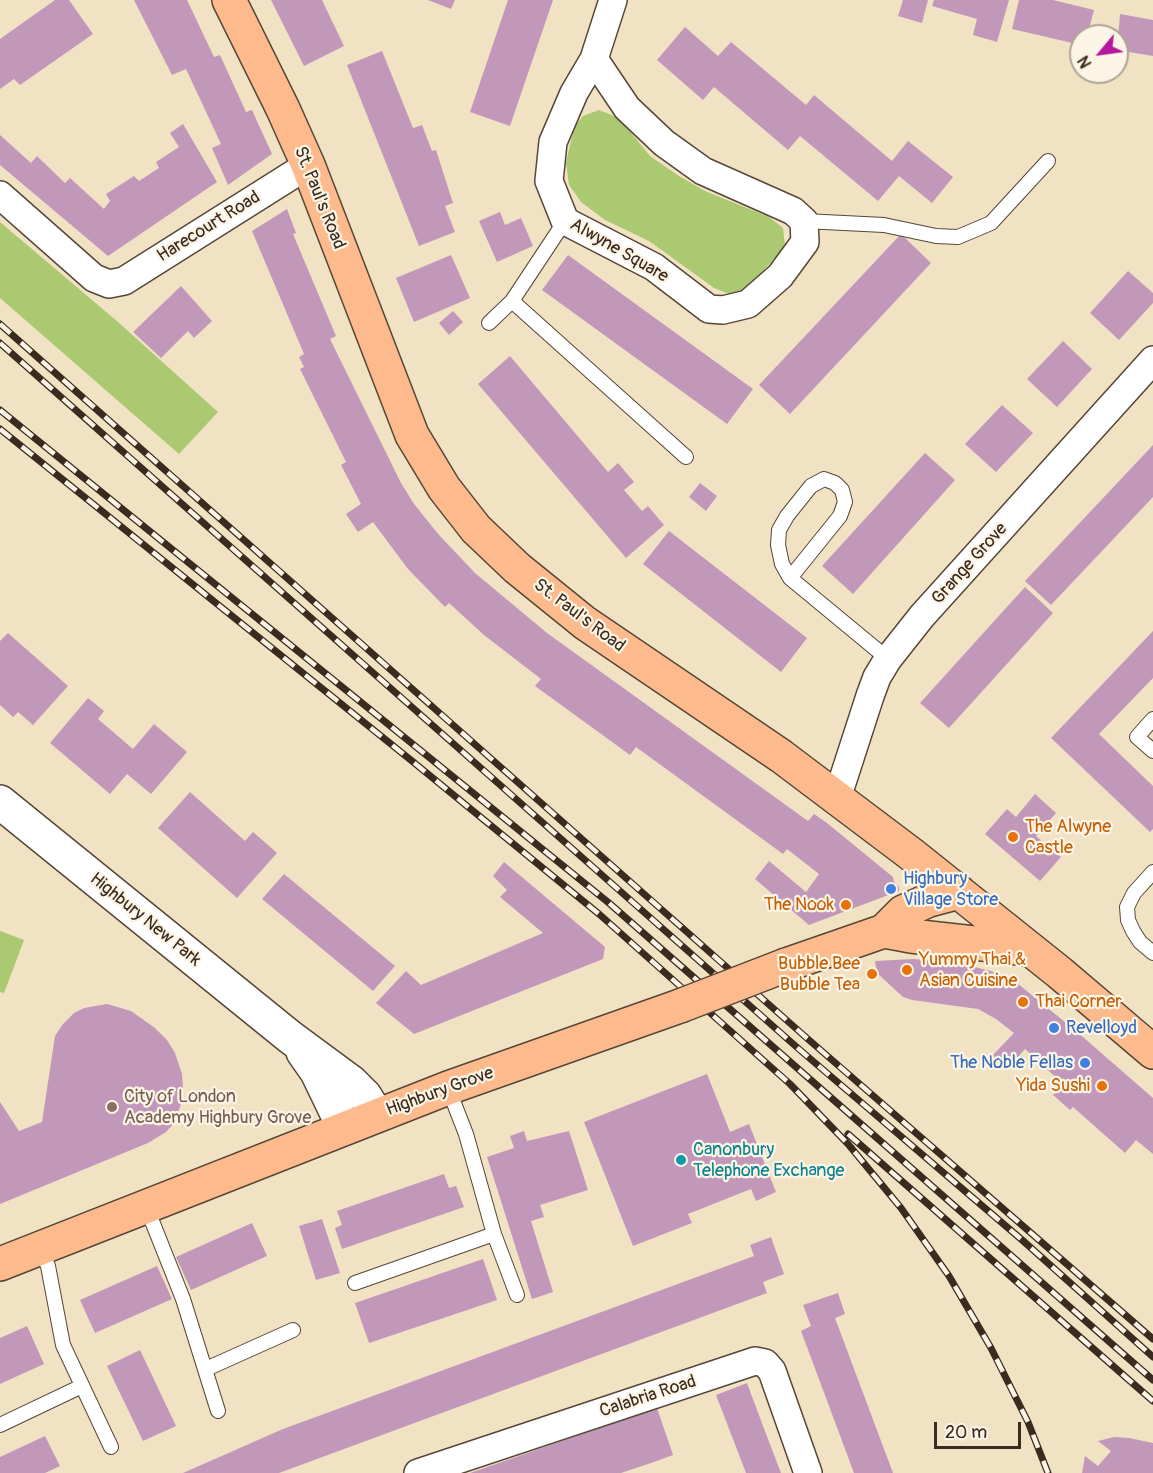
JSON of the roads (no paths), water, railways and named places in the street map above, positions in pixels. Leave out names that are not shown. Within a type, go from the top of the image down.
[{"type":"main road","name":"St. Paul's Road","points":[[229,0],[308,165],[412,435],[444,488],[476,529],[517,568],[585,623],[781,756],[959,892],[1153,1052]]},
{"type":"main road","name":"Highbury Grove","points":[[0,1264],[448,1088],[884,931],[903,912],[929,900],[959,892]]},
{"type":"main road","name":"Highbury Grove","points":[[884,931],[1028,949]]},
{"type":"street","name":"Alwyne Square","points":[[613,0],[594,59],[574,93],[553,142],[549,181],[565,221],[654,267],[709,309],[723,310],[748,304],[780,276],[805,242],[804,221]]},
{"type":"street","points":[[594,59],[627,108],[664,143],[702,171],[793,211],[804,221]]},
{"type":"street","name":"Harecourt Road","points":[[0,195],[94,278],[109,284],[124,281],[308,165]]},
{"type":"street","name":"Grange Grove","points":[[837,798],[870,696],[877,677],[888,659],[922,616],[1153,360]]},
{"type":"street","name":"Highbury New Park","points":[[0,802],[291,1037],[351,1082],[365,1096],[377,1115]]},
{"type":"street","name":"Highbury New Park","points":[[291,1037],[317,1072],[344,1128]]},
{"type":"street","name":"Calabria Road","points":[[418,1473],[755,1362],[765,1363],[772,1371],[808,1473]]},
{"type":"lane","points":[[804,221],[884,225],[936,236],[958,237],[990,223],[1048,161]]},
{"type":"lane","points":[[489,323],[512,301],[565,221]]},
{"type":"lane","points":[[512,301],[686,457]]},
{"type":"lane","points":[[790,578],[840,516],[845,502],[842,490],[835,483],[824,479],[794,495],[779,530],[778,545],[782,564],[790,578],[888,659]]},
{"type":"lane","points":[[1153,719],[1137,737],[1153,751]]},
{"type":"lane","points":[[1153,872],[1134,893],[1127,907],[1132,931],[1140,942],[1153,953]]},
{"type":"lane","points":[[448,1088],[466,1134],[494,1234],[517,1295]]},
{"type":"lane","points":[[146,1206],[183,1299],[218,1411]]},
{"type":"lane","points":[[355,1283],[494,1234]]},
{"type":"lane","points":[[40,1247],[48,1266],[63,1346],[111,1447]]},
{"type":"lane","points":[[206,1370],[293,1330]]},
{"type":"lane","points":[[0,1425],[82,1386]]},
{"type":"railway","points":[[0,324],[809,1040],[1153,1339]]},
{"type":"railway","points":[[0,343],[800,1050],[1021,1239],[1153,1357]]},
{"type":"railway","points":[[0,410],[609,903],[1153,1380]]},
{"type":"railway","points":[[0,429],[599,914],[790,1084],[848,1144],[901,1208],[949,1276],[991,1348],[1028,1422],[1048,1473]]},
{"type":"railway","points":[[848,1134],[1153,1401]]},
{"type":"place","name":"The Alwyne Castle","points":[[1013,837]]},
{"type":"place","name":"Highbury Village Store","points":[[891,889]]},
{"type":"place","name":"The Nook","points":[[846,905]]},
{"type":"place","name":"Yummy Thai & Asian Cuisine","points":[[907,970]]},
{"type":"place","name":"Bubble Bee Bubble Tea","points":[[872,974]]},
{"type":"place","name":"Thai Corner","points":[[1023,1002]]},
{"type":"place","name":"Revelloyd","points":[[1054,1028]]},
{"type":"place","name":"The Noble Fellas","points":[[1085,1063]]},
{"type":"place","name":"Yida Sushi","points":[[1102,1086]]},
{"type":"place","name":"City of London Academy Highbury Grove","points":[[112,1107]]},
{"type":"place","name":"Canonbury Telephone Exchange","points":[[681,1160]]}]
